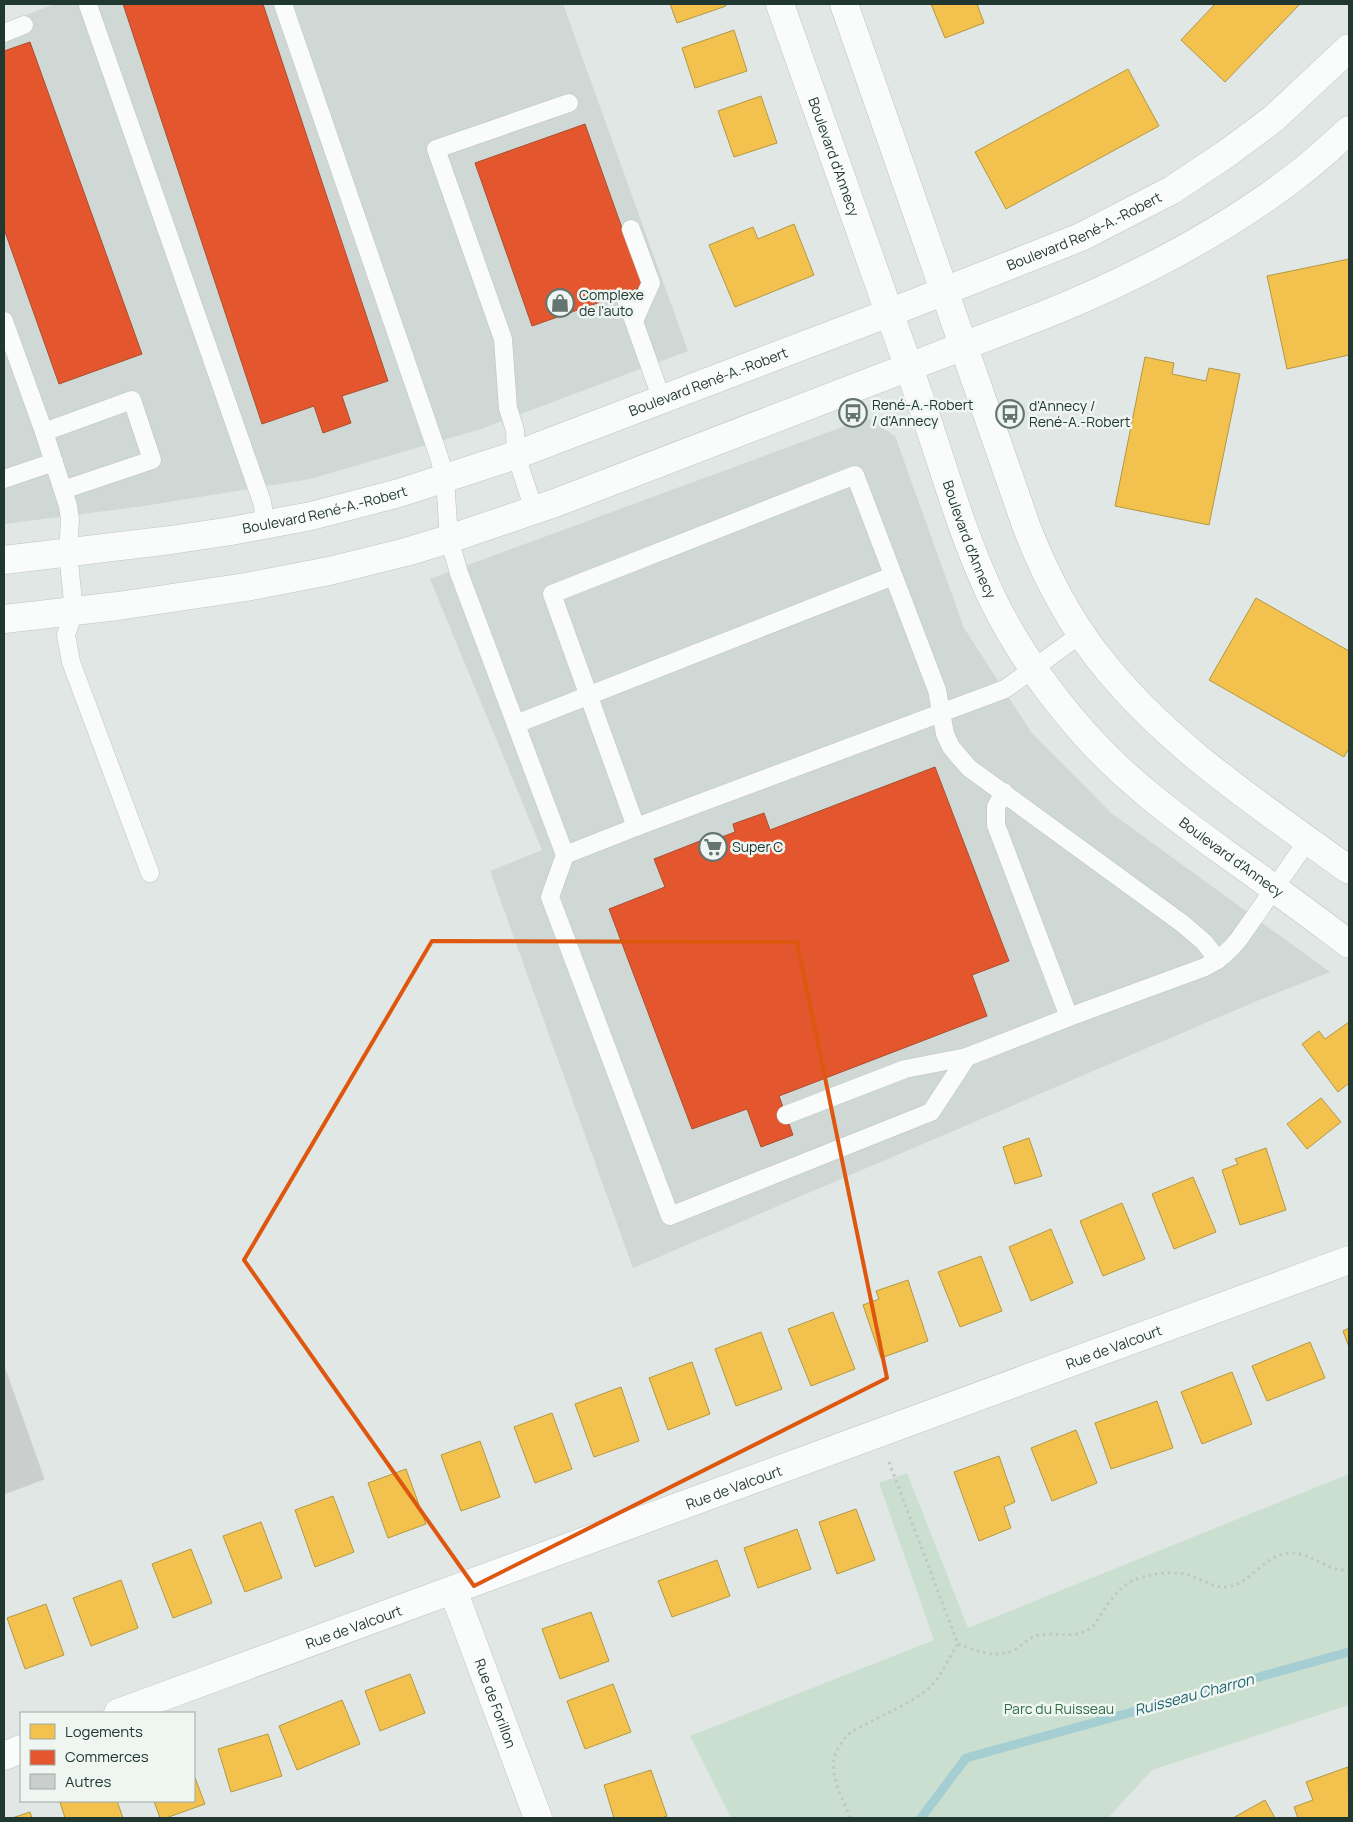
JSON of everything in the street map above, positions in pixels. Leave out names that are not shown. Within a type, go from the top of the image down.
[{"type":"street","name":"Boulevard d'Annecy","points":[[780,4],[980,570],[994,601],[1033,668],[1084,734],[1124,774],[1167,810],[1349,944]]},
{"type":"street","points":[[844,4],[945,291],[980,398],[1037,555],[1062,602],[1081,634],[1118,681],[1160,726],[1217,773],[1349,870]]},
{"type":"street","name":"Boulevard René-A.-Robert","points":[[4,560],[170,540],[266,525],[357,504],[445,478],[516,454],[662,400],[1082,237],[1172,190],[1226,154],[1273,118],[1349,48]]},
{"type":"street","points":[[4,619],[202,594],[290,579],[371,561],[449,539],[534,510],[853,390],[963,345],[1084,299],[1122,282],[1216,231],[1290,181],[1349,130]]},
{"type":"street","name":"Rue de Valcourt","points":[[121,1712],[256,1664],[1349,1260]]},
{"type":"street","name":"Rue de Forillon","points":[[454,1590],[538,1818]]},
{"type":"street","points":[[4,1756],[20,1749]]},
{"type":"lane","points":[[283,4],[445,478],[449,539],[459,573],[565,855],[550,897],[670,1216],[931,1112],[967,1057]]},
{"type":"lane","points":[[88,6],[262,502],[266,525]]},
{"type":"lane","points":[[4,33],[24,25]]},
{"type":"lane","points":[[534,510],[516,454],[515,430],[508,408],[503,339],[436,149],[569,103]]},
{"type":"lane","points":[[631,229],[651,283],[634,321]]},
{"type":"lane","points":[[626,299],[662,400]]},
{"type":"lane","points":[[4,321],[54,462],[70,520],[68,553],[74,611],[66,635],[71,662],[150,873]]},
{"type":"lane","points":[[44,432],[132,400],[152,460],[63,490]]},
{"type":"lane","points":[[4,479],[54,462]]},
{"type":"lane","points":[[636,827],[552,594],[855,475],[937,690],[945,734],[951,747],[969,768],[1183,924],[1204,942],[1218,960]]},
{"type":"lane","points":[[516,724],[893,576]]},
{"type":"lane","points":[[565,855],[1005,689],[1081,634]]},
{"type":"lane","points":[[1004,792],[996,807],[996,825],[1069,1017]]},
{"type":"lane","points":[[786,1115],[905,1070],[967,1057],[1205,967],[1218,960],[1230,950],[1308,840]]},
{"type":"path","points":[[887,1456],[958,1644]]},
{"type":"path","points":[[958,1644],[987,1654],[997,1655],[1015,1650],[1037,1635],[1064,1636],[1082,1632],[1093,1627],[1110,1600],[1127,1582],[1159,1574],[1188,1575],[1214,1585],[1226,1587],[1248,1577],[1270,1559],[1292,1553],[1302,1555],[1325,1567],[1336,1570],[1349,1570]]},
{"type":"path","points":[[850,1818],[833,1770],[836,1750],[851,1732],[918,1696],[930,1687],[940,1675],[958,1644]]},
{"type":"highlighted area","points":[[432,941],[797,942],[887,1378],[474,1586],[244,1260]]},
{"type":"shaded area","points":[[54,4],[563,4],[688,351],[481,429],[310,479],[144,506],[4,524],[4,24]]},
{"type":"shaded area","points":[[867,418],[895,436],[964,628],[1031,732],[1111,813],[1330,972],[1259,1000],[633,1268],[490,871],[542,850],[430,579]]},
{"type":"green space","name":"Parc du Ruisseau","points":[[907,1473],[968,1628],[1349,1474],[1349,1705],[1152,1770],[1108,1818],[731,1818],[690,1736],[934,1640],[879,1483]]},
{"type":"building: Logements","points":[[670,4],[725,4],[726,6],[677,23]]},
{"type":"building: Logements","points":[[931,4],[977,4],[984,23],[945,38]]},
{"type":"building: Logements","points":[[1215,4],[1300,4],[1225,82],[1181,40]]},
{"type":"building: Logements","points":[[734,30],[747,71],[695,88],[682,48]]},
{"type":"building: Logements","points":[[1128,69],[1159,126],[1006,209],[975,152]]},
{"type":"building: Logements","points":[[761,96],[777,143],[734,157],[718,111]]},
{"type":"building: Logements","points":[[794,224],[814,275],[735,307],[709,245],[753,227],[758,239]]},
{"type":"building: Logements","points":[[1349,259],[1349,355],[1287,369],[1267,276]]},
{"type":"building: Logements","points":[[1145,357],[1174,363],[1172,374],[1206,381],[1209,368],[1240,374],[1209,525],[1115,506]]},
{"type":"building: Logements","points":[[1256,598],[1349,651],[1349,748],[1344,757],[1209,680]]},
{"type":"building: Logements","points":[[1349,1022],[1349,1083],[1338,1092],[1302,1044],[1319,1031],[1325,1039]]},
{"type":"building: Logements","points":[[1321,1098],[1341,1122],[1307,1149],[1287,1124]]},
{"type":"building: Logements","points":[[1029,1138],[1042,1176],[1015,1184],[1003,1147]]},
{"type":"building: Logements","points":[[1266,1148],[1286,1210],[1240,1225],[1222,1170],[1238,1164],[1235,1159]]},
{"type":"building: Logements","points":[[1193,1177],[1216,1232],[1174,1249],[1152,1194]]},
{"type":"building: Logements","points":[[1122,1203],[1145,1259],[1103,1276],[1080,1221]]},
{"type":"building: Logements","points":[[1051,1229],[1073,1283],[1031,1301],[1009,1247]]},
{"type":"building: Logements","points":[[981,1256],[1002,1311],[960,1327],[938,1272]]},
{"type":"building: Logements","points":[[908,1280],[928,1341],[881,1358],[863,1305],[879,1299],[876,1291]]},
{"type":"building: Logements","points":[[833,1312],[855,1369],[811,1386],[788,1329]]},
{"type":"building: Logements","points":[[1349,1328],[1349,1347],[1343,1331]]},
{"type":"building: Logements","points":[[761,1332],[782,1389],[736,1406],[715,1349]]},
{"type":"building: Logements","points":[[1310,1342],[1325,1378],[1267,1401],[1252,1366]]},
{"type":"building: Logements","points":[[692,1362],[710,1414],[668,1430],[649,1378]]},
{"type":"building: Logements","points":[[1232,1372],[1252,1424],[1202,1444],[1181,1392]]},
{"type":"building: Logements","points":[[621,1387],[639,1441],[594,1457],[575,1404]]},
{"type":"building: Logements","points":[[1157,1401],[1173,1448],[1111,1469],[1095,1423]]},
{"type":"building: Logements","points":[[552,1413],[572,1469],[535,1483],[514,1427]]},
{"type":"building: Logements","points":[[1076,1430],[1097,1483],[1052,1501],[1031,1448]]},
{"type":"building: Logements","points":[[480,1441],[500,1497],[461,1511],[441,1455]]},
{"type":"building: Logements","points":[[999,1456],[1015,1502],[1004,1507],[1011,1528],[979,1541],[954,1472]]},
{"type":"building: Logements","points":[[406,1469],[426,1524],[388,1538],[368,1483]]},
{"type":"building: Logements","points":[[333,1496],[354,1552],[315,1567],[295,1510]]},
{"type":"building: Logements","points":[[856,1509],[875,1560],[837,1574],[819,1522]]},
{"type":"building: Logements","points":[[261,1522],[282,1578],[245,1592],[223,1536]]},
{"type":"building: Logements","points":[[797,1529],[811,1569],[758,1588],[744,1548]]},
{"type":"building: Logements","points":[[191,1549],[212,1603],[173,1618],[152,1564]]},
{"type":"building: Logements","points":[[717,1560],[730,1596],[672,1617],[658,1581]]},
{"type":"building: Logements","points":[[121,1580],[138,1628],[91,1646],[73,1598]]},
{"type":"building: Logements","points":[[46,1604],[64,1655],[25,1669],[7,1618]]},
{"type":"building: Logements","points":[[591,1612],[609,1661],[560,1679],[542,1629]]},
{"type":"building: Logements","points":[[410,1674],[425,1713],[380,1731],[365,1691]]},
{"type":"building: Logements","points":[[613,1684],[631,1732],[585,1749],[567,1701]]},
{"type":"building: Logements","points":[[342,1700],[360,1744],[297,1770],[279,1726]]},
{"type":"building: Logements","points":[[268,1734],[282,1776],[231,1792],[218,1749]]},
{"type":"building: Logements","points":[[1348,1767],[1349,1818],[1298,1818],[1294,1807],[1313,1800],[1306,1782]]},
{"type":"building: Logements","points":[[651,1770],[667,1816],[661,1818],[614,1818],[604,1785]]},
{"type":"building: Logements","points":[[195,1778],[205,1804],[166,1818],[160,1818],[154,1802],[195,1802]]},
{"type":"building: Logements","points":[[1265,1800],[1275,1818],[1233,1818]]},
{"type":"building: Logements","points":[[60,1802],[117,1802],[123,1818],[65,1818]]},
{"type":"building: Logements","points":[[30,1812],[32,1818],[12,1818]]},
{"type":"building: Commerces","points":[[123,4],[263,4],[388,381],[342,396],[351,423],[323,433],[314,406],[262,424]]},
{"type":"building: Commerces","points":[[30,42],[142,354],[59,384],[4,229],[4,51]]},
{"type":"building: Commerces","points":[[585,124],[643,287],[532,326],[475,163]]},
{"type":"building: Commerces","points":[[935,767],[1009,961],[972,975],[987,1016],[779,1096],[793,1135],[761,1147],[747,1109],[692,1129],[609,909],[665,887],[654,859],[705,839],[706,843],[735,832],[733,824],[764,813],[770,830]]},
{"type":"building: Autres","points":[[4,1366],[44,1479],[4,1494]]},
{"type":"waterway","name":"Ruisseau Charron","points":[[921,1818],[966,1758],[1349,1652]]},
{"type":"place","name":"Complexe de l'auto","points":[[560,303]]},
{"type":"place","name":"René-A.-Robert / d'Annecy","points":[[853,413]]},
{"type":"place","name":"d'Annecy / René-A.-Robert","points":[[1010,414]]},
{"type":"place","name":"Super C","points":[[713,847]]}]
